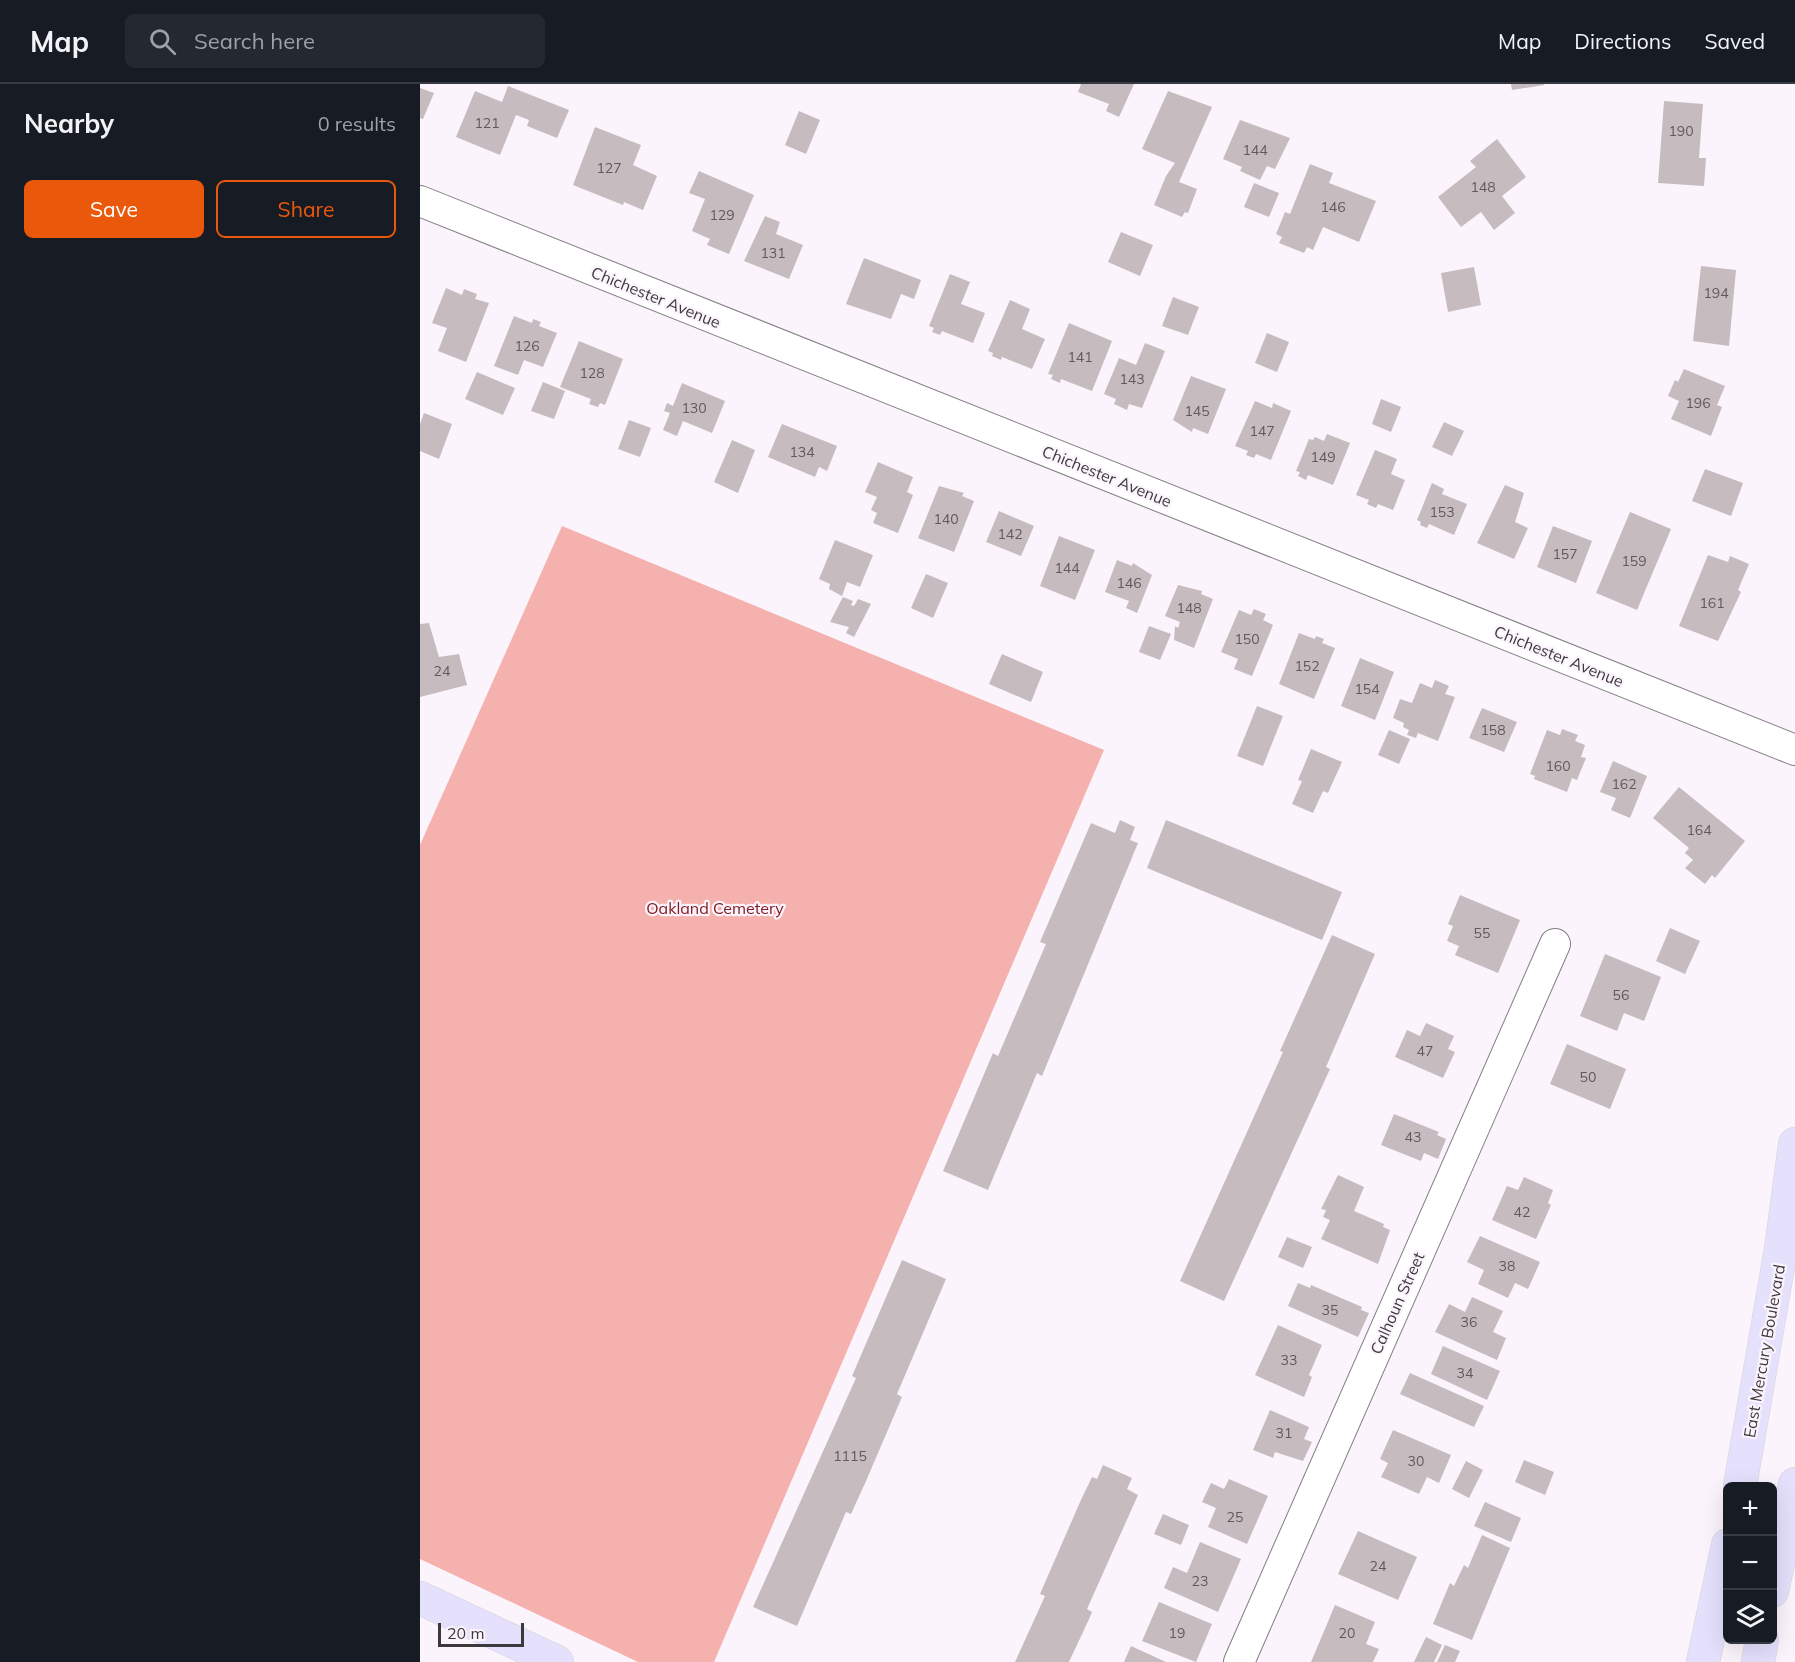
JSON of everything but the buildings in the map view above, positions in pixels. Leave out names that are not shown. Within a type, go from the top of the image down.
[{"type":"main road","name":"East Mercury Boulevard","points":[[1741,1482],[1781,1249],[1795,1144]]},
{"type":"main road","points":[[1773,1590],[1795,1484]]},
{"type":"main road","points":[[1703,1662],[1723,1568]]},
{"type":"main road","points":[[420,1598],[557,1662]]},
{"type":"main road","points":[[1758,1662],[1761,1644]]},
{"type":"street","name":"Chichester Avenue","points":[[420,201],[1795,750]]},
{"type":"street","name":"Calhoun Street","points":[[1239,1662],[1555,944]]},
{"type":"green space","name":"Oakland Cemetery","points":[[562,526],[1104,750],[714,1662],[638,1662],[420,1559],[420,845]]}]
